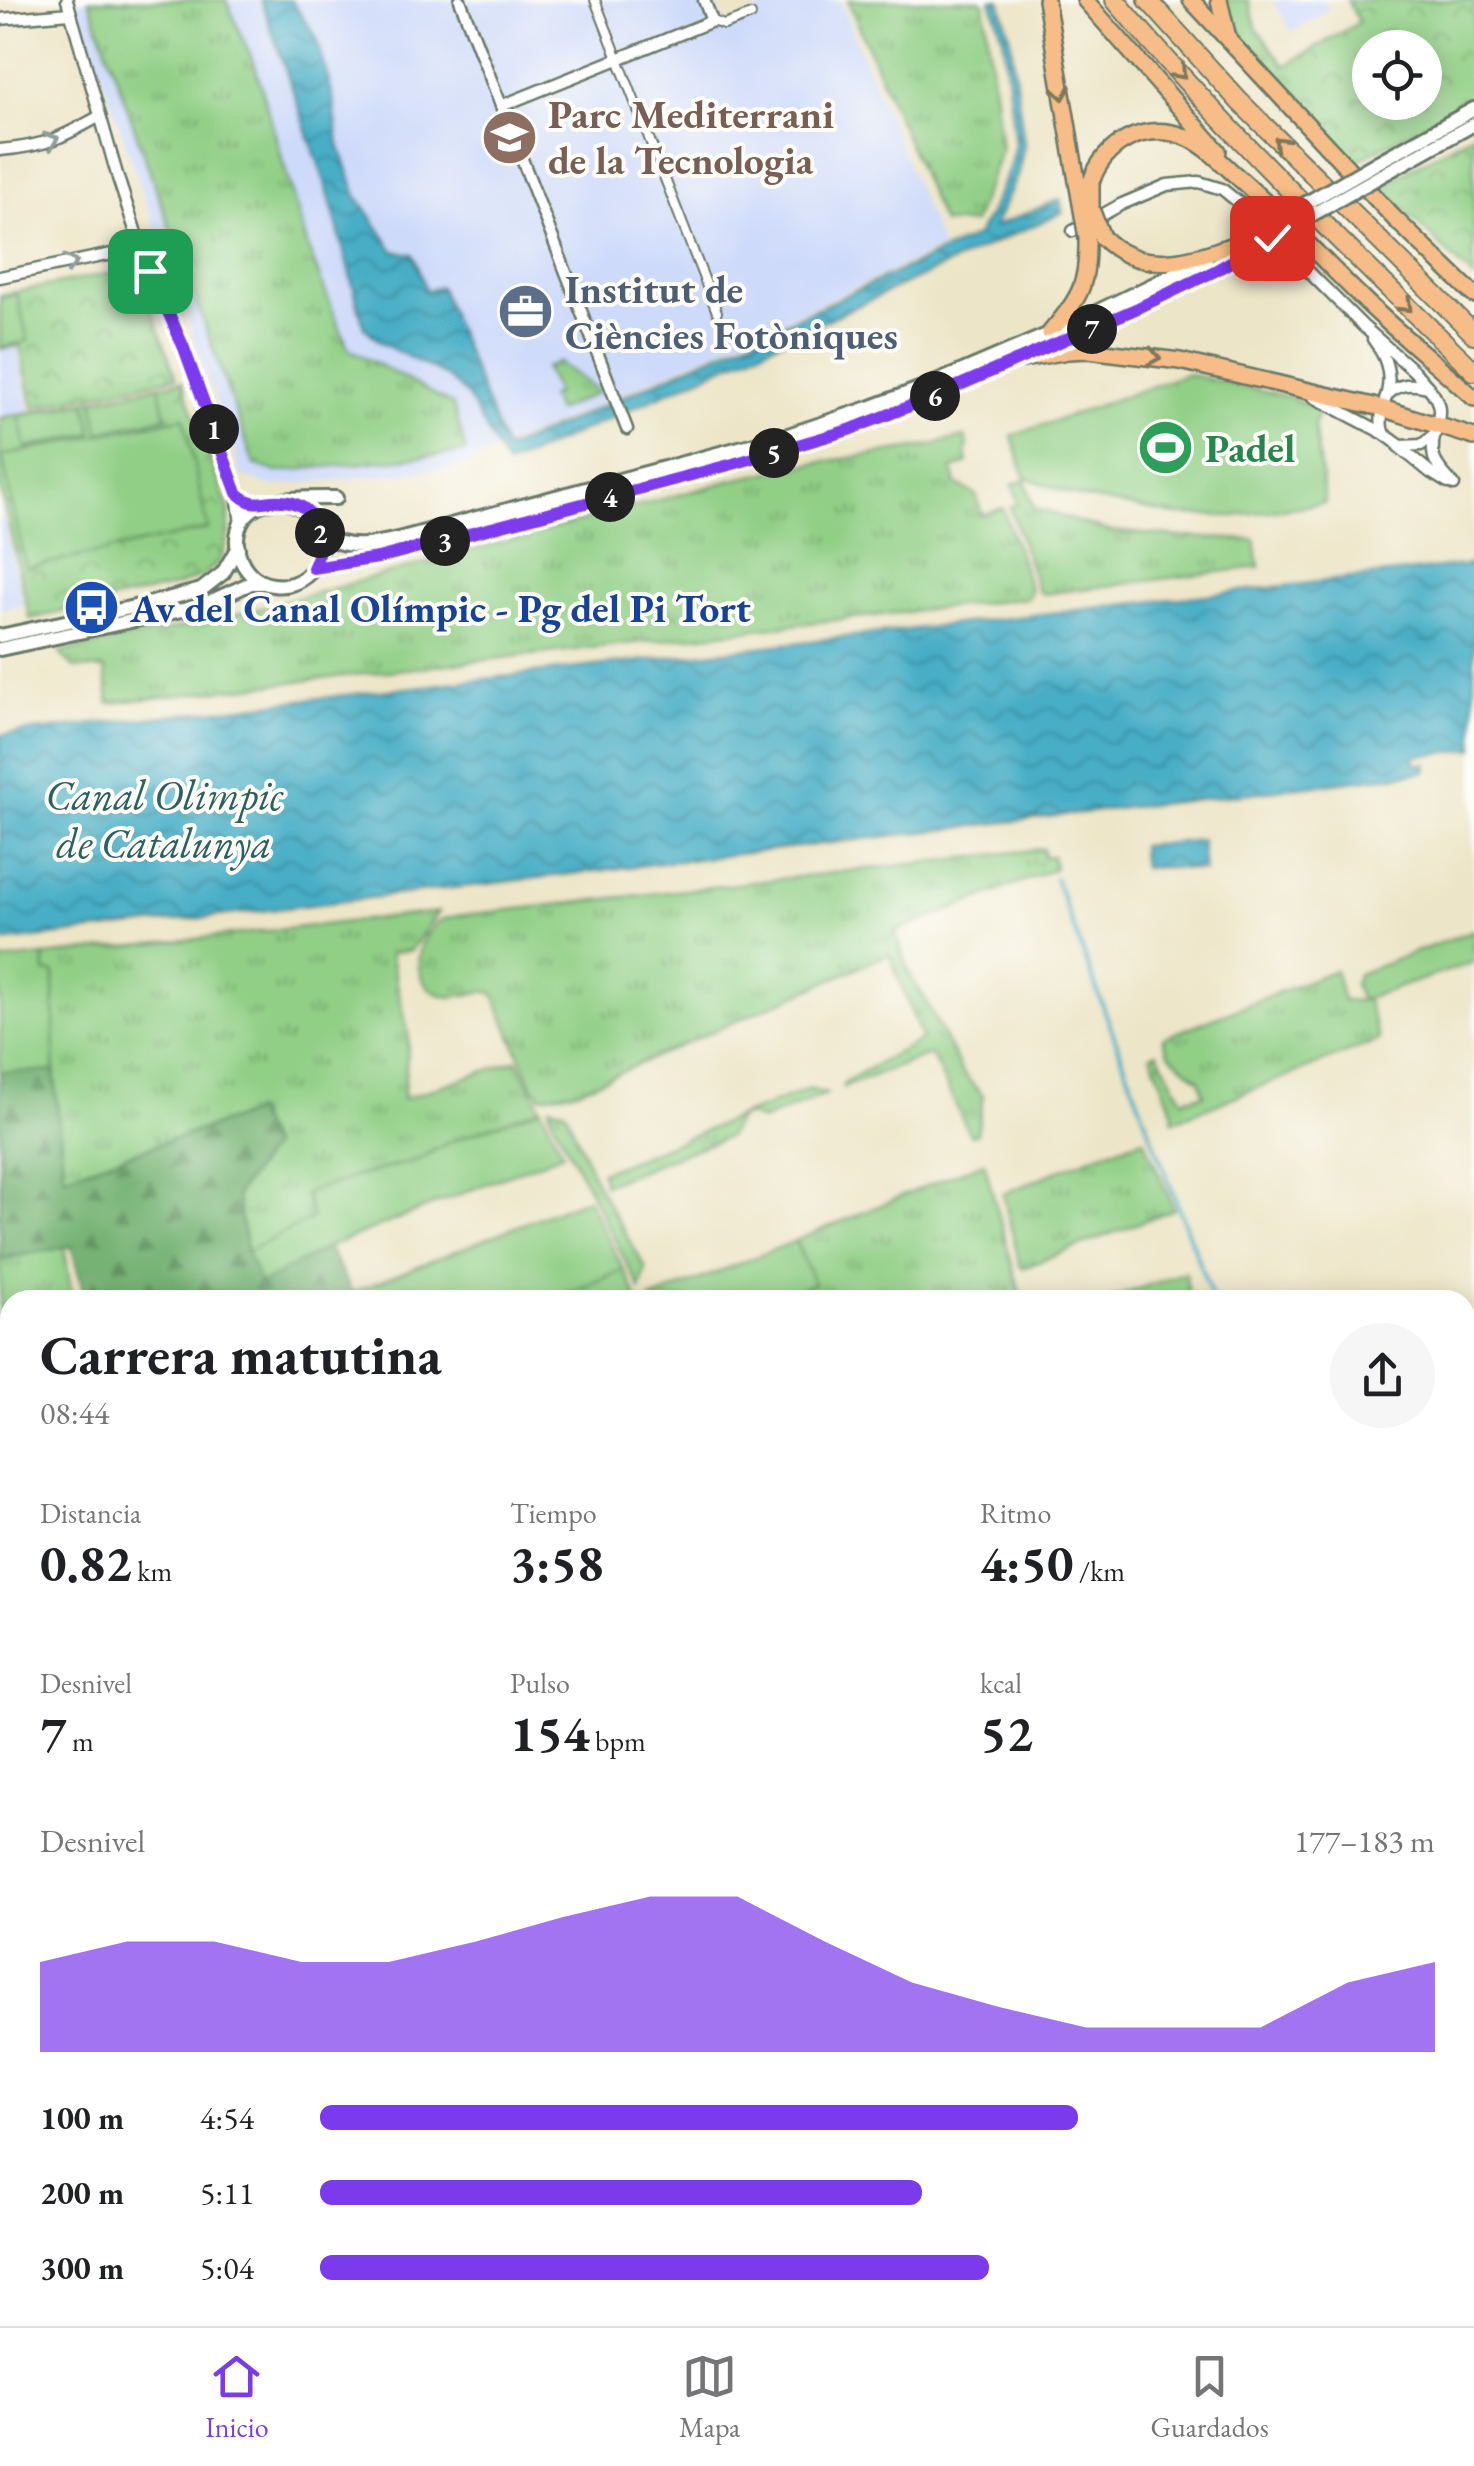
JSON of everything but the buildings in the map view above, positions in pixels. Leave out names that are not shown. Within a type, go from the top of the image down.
[{"type":"highway","points":[[1046,0],[1094,222],[1088,235],[1088,265],[1082,290],[1050,334]]},
{"type":"highway","points":[[1085,0],[1252,190],[1362,299],[1474,398]]},
{"type":"highway","points":[[1115,0],[1229,126],[1474,371]]},
{"type":"highway","points":[[1148,0],[1239,101],[1474,334]]},
{"type":"highway","points":[[1190,0],[1394,218],[1474,295]]},
{"type":"highway","points":[[1219,0],[1231,46]]},
{"type":"highway","points":[[1085,185],[1113,148],[1136,134],[1158,132],[1178,134],[1196,142],[1252,190]]},
{"type":"highway","points":[[1088,235],[1124,254],[1155,262],[1203,256],[1236,244]]},
{"type":"highway","points":[[1023,359],[1068,351],[1132,354],[1384,401],[1437,430],[1474,436]]},
{"type":"street","points":[[67,0],[141,248],[184,348],[237,493],[240,560],[264,584]]},
{"type":"street","points":[[460,0],[625,425]]},
{"type":"street","points":[[595,0],[717,312]]},
{"type":"street","points":[[704,0],[718,23]]},
{"type":"street","points":[[0,20],[70,13]]},
{"type":"street","points":[[501,106],[618,59],[751,15]]},
{"type":"street","points":[[313,568],[378,558],[824,438],[890,415],[1215,271],[1474,108]]},
{"type":"street","points":[[0,150],[36,147],[100,116]]},
{"type":"street","points":[[280,500],[304,509],[318,527],[341,544],[366,546],[804,430],[932,384],[1050,334],[1474,124]]},
{"type":"street","points":[[1088,235],[1122,204],[1168,185],[1190,181],[1222,189],[1404,361],[1436,397],[1439,405],[1434,459],[1454,485],[1440,480],[1383,433],[1290,386]]},
{"type":"street","points":[[0,276],[141,248]]},
{"type":"street","points":[[1363,326],[1386,360],[1380,416],[1383,433]]},
{"type":"street","points":[[1384,401],[1400,385],[1428,387]]},
{"type":"street","points":[[1394,443],[1415,446],[1427,442],[1437,430]]},
{"type":"street","points":[[237,493],[246,501],[261,505]]},
{"type":"street","points":[[0,649],[200,606],[251,583],[279,586],[300,581],[320,555],[319,508],[336,498],[280,500],[261,505],[241,524]]},
{"type":"street","points":[[0,636],[201,590],[223,573],[238,547]]},
{"type":"shaded area","name":"Parc Mediterrani de la Tecnologia","points":[[75,0],[714,0],[724,25],[783,0],[840,0],[942,248],[459,468],[271,486],[242,476]]},
{"type":"shaded area","points":[[1272,0],[1322,0],[1329,10],[1292,32]]},
{"type":"shaded area","points":[[18,348],[30,410],[0,417],[0,350]]},
{"type":"shaded area","points":[[0,503],[24,605],[0,610]]},
{"type":"green space","points":[[89,0],[226,0],[255,66],[309,251],[348,348],[453,405],[466,452],[277,472],[254,464]]},
{"type":"green space","points":[[848,0],[984,3],[1001,150],[973,223],[942,223]]},
{"type":"green space","points":[[1226,0],[1248,0],[1257,29],[1285,66],[1359,22],[1347,0],[1474,0],[1474,97],[1442,114],[1442,30],[1352,30],[1352,120],[1432,120],[1353,163],[1239,44]]},
{"type":"green space","points":[[1474,133],[1474,279],[1380,186]]},
{"type":"green space","points":[[137,268],[176,377],[33,407],[20,346],[0,349],[0,295]]},
{"type":"green space","points":[[17,294],[28,341],[0,347],[0,298]]},
{"type":"green space","points":[[560,362],[599,392],[557,411],[550,397],[556,393],[545,368]]},
{"type":"green space","name":"Padel","points":[[1187,374],[1290,397],[1319,410],[1314,425],[1325,503],[1233,516],[1177,515],[1079,497],[1025,477],[1012,436]]},
{"type":"green space","points":[[182,381],[229,510],[228,535],[221,559],[205,575],[176,586],[30,619],[0,486],[0,418]]},
{"type":"green space","points":[[159,386],[166,417],[99,432],[93,400]]},
{"type":"green space","points":[[86,402],[93,433],[26,448],[19,416]]},
{"type":"green space","points":[[184,417],[208,529],[26,568],[2,456]]},
{"type":"green space","points":[[965,437],[968,463],[952,469],[956,484],[976,495],[982,515],[1003,508],[1031,591],[1027,598],[109,703],[105,669],[74,668],[59,652],[204,623],[733,480]]},
{"type":"green space","points":[[1025,480],[1034,508],[1108,531],[1255,540],[1259,567],[1043,594],[1038,591],[1010,507],[1018,504],[1013,484]]},
{"type":"green space","points":[[1043,849],[1044,857],[1052,856],[1054,869],[895,932],[911,977],[962,1072],[983,1096],[977,1134],[970,1135],[931,1054],[843,1087],[845,1082],[922,1039],[889,954],[579,1090],[540,1096],[493,993],[445,996],[433,991],[420,973],[420,950],[425,938],[441,920],[456,916]]},
{"type":"green space","points":[[438,912],[411,950],[390,953],[409,1036],[403,1099],[517,1060],[541,1108],[449,1142],[417,1160],[305,1194],[313,1218],[247,1252],[236,1195],[271,1147],[255,1112],[63,1176],[54,1071],[54,974],[45,972],[44,956]]},
{"type":"green space","points":[[1474,930],[1474,962],[1361,1000],[1354,984],[1358,974]]},
{"type":"green space","points":[[44,956],[45,972],[54,973],[54,1071],[0,1072],[0,961]]},
{"type":"green space","points":[[1335,970],[1343,1001],[1367,1000],[1379,1040],[1173,1121],[1173,1111],[1151,1055],[1157,1052],[1183,1099],[1204,1094],[1199,1079],[1169,1054],[1163,1038]]},
{"type":"green space","points":[[54,1071],[64,1176],[255,1112],[271,1147],[236,1195],[247,1252],[260,1283],[328,1247],[351,1290],[83,1290],[71,1246],[0,1259],[0,1072]]},
{"type":"green space","points":[[809,1089],[826,1094],[761,1121],[747,1115],[737,1120],[728,1137],[604,1185],[601,1172]]},
{"type":"green space","points":[[549,1106],[565,1109],[597,1185],[646,1269],[640,1289],[550,1114]]},
{"type":"green space","points":[[541,1108],[563,1153],[328,1247],[260,1284],[247,1252],[312,1218],[305,1193],[417,1160],[449,1142]]},
{"type":"green space","points":[[1144,1139],[1174,1209],[1020,1266],[1003,1194]]},
{"type":"green space","points":[[984,1162],[1019,1290],[798,1290],[814,1283],[795,1241]]},
{"type":"green space","points":[[587,1198],[624,1270],[575,1290],[359,1290]]},
{"type":"green space","points":[[795,1241],[814,1283],[798,1290],[674,1290]]},
{"type":"green space","points":[[64,1247],[71,1290],[0,1290],[0,1259]]},
{"type":"green space","points":[[624,1270],[633,1290],[575,1290]]},
{"type":"green space","points":[[1185,1272],[1188,1290],[1136,1290]]},
{"type":"water","points":[[261,0],[291,0],[317,38],[333,97],[339,145],[357,196],[394,251],[413,254],[426,291],[440,287],[505,450],[976,236],[1009,169],[1015,144],[1003,37],[991,0],[1000,0],[1010,35],[1024,144],[1018,174],[994,227],[1060,199],[1063,212],[506,466],[467,395],[446,376],[381,343],[364,327],[327,188]]},
{"type":"water","name":"Canal Olimpic de Catalunya","points":[[1474,564],[1474,749],[1415,756],[1415,764],[1427,764],[1426,772],[0,942],[0,735]]},
{"type":"water","points":[[1201,840],[1204,871],[1143,868],[1140,846]]},
{"type":"waterway","points":[[1055,878],[1209,1290]]},
{"type":"place","name":"Parc Mediterrani de la Tecnologia","points":[[509,137]]},
{"type":"place","name":"Institut de Ciències Fotòniques","points":[[526,312]]},
{"type":"place","name":"Padel","points":[[1166,448]]},
{"type":"place","name":"Av del Canal Olímpic - Pg del Pi Tort","points":[[91,608]]},
{"type":"route","points":[[150,271],[184,348],[237,493],[246,501],[261,505],[280,500],[294,503],[312,516],[321,538],[320,555],[313,568],[378,558],[849,430],[1138,308],[1272,238]]}]
